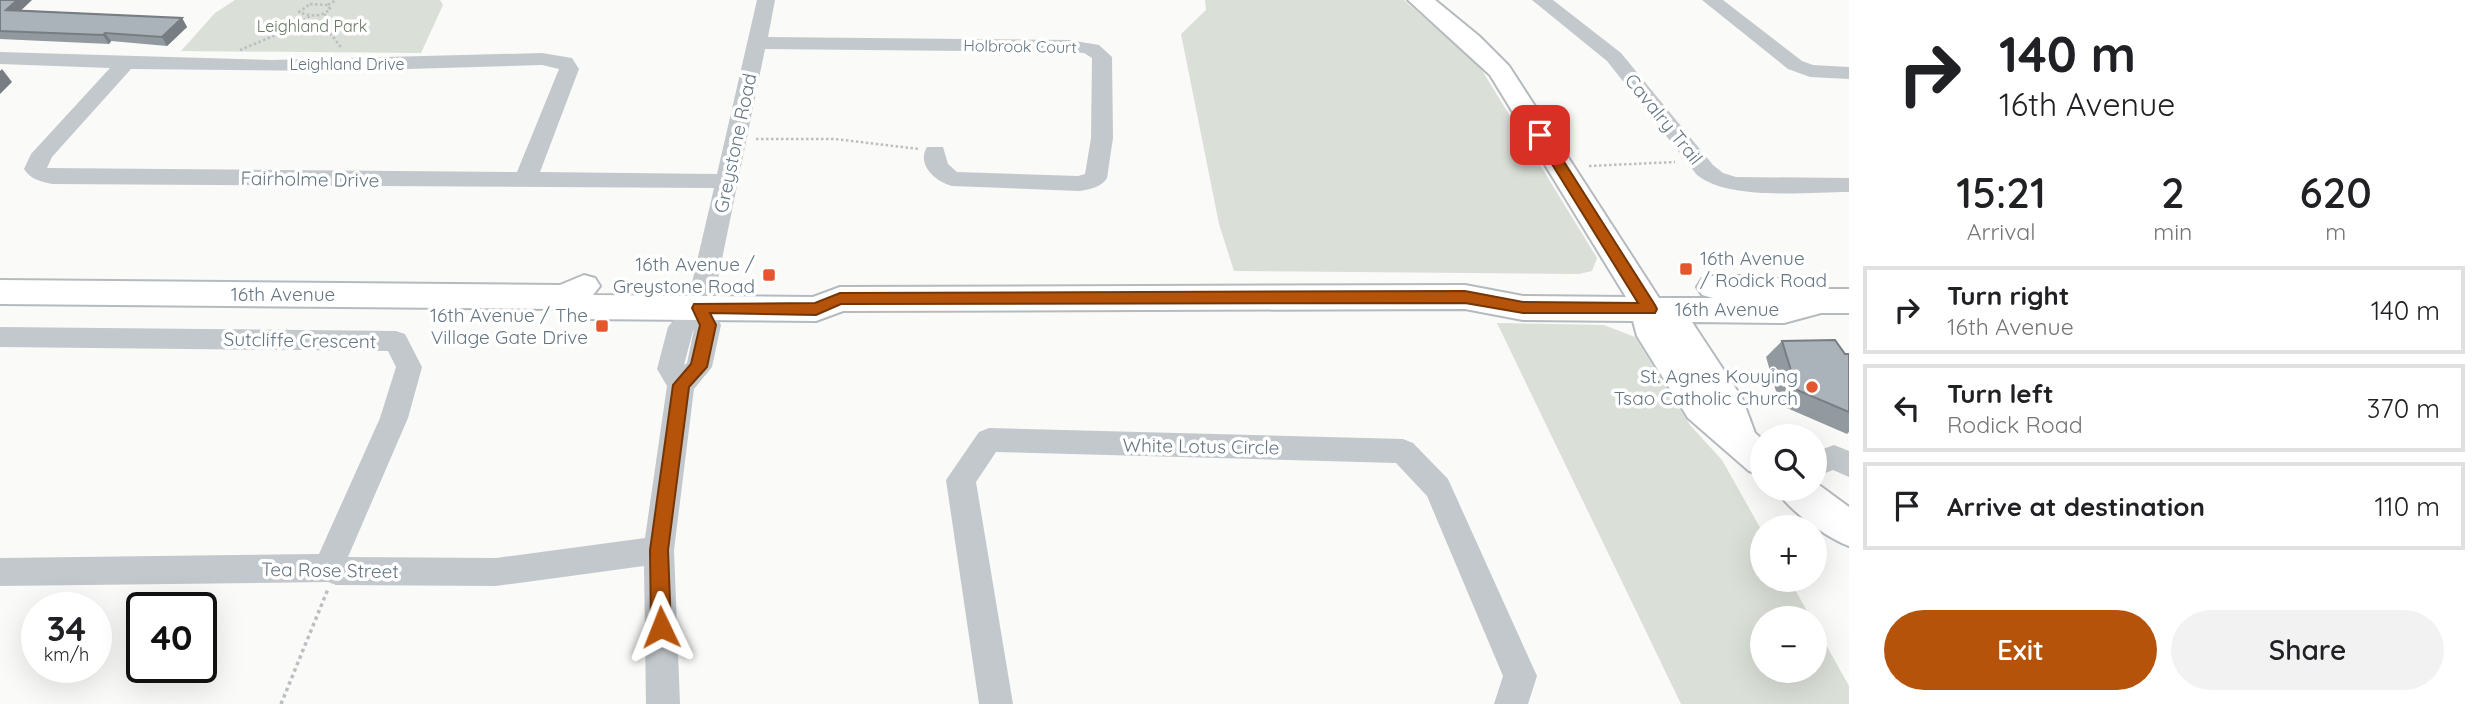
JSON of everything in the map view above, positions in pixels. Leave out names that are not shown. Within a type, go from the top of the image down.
[{"type":"main road","points":[[1420,0],[1470,41],[1500,71],[1643,298],[1649,327],[1700,408],[1750,448]]},
{"type":"main road","name":"16th Avenue","points":[[0,292],[565,297],[576,307],[702,297],[816,309],[840,299],[1465,297],[1523,308],[1643,298],[1784,311],[1835,301]]},
{"type":"main road","points":[[1811,501],[1849,529]]},
{"type":"street","name":"Greystone Road","points":[[702,297],[766,0]]},
{"type":"street","name":"Cavalry Trail","points":[[1541,0],[1614,58],[1705,170],[1715,178],[1736,184],[1849,185]]},
{"type":"street","points":[[1711,0],[1765,38],[1795,65],[1810,71],[1849,73]]},
{"type":"street","name":"Holbrook Court","points":[[757,43],[1069,46],[1098,51],[1102,57],[1102,138],[1096,178],[1080,184],[952,178],[942,173],[937,166],[935,152]]},
{"type":"street","name":"Leighland Drive","points":[[0,58],[125,64],[361,65],[542,59],[565,62],[569,69],[525,181]]},
{"type":"street","name":"Fairholme Drive","points":[[125,64],[42,154],[36,163],[35,169],[38,173],[52,177],[727,181]]},
{"type":"street","points":[[663,704],[659,550],[681,385],[699,367],[708,325],[702,297]]},
{"type":"street","name":"Sutcliffe Crescent","points":[[0,337],[396,341],[409,367],[394,418],[332,569]]},
{"type":"street","name":"White Lotus Circle","points":[[996,704],[961,480],[989,440],[1403,451],[1438,488],[1520,676],[1511,704]]},
{"type":"street","name":"Tea Rose Street","points":[[0,572],[332,569],[496,572],[659,550]]},
{"type":"path","points":[[310,16],[299,12],[310,4],[328,5],[336,0]]},
{"type":"path","points":[[238,51],[283,32],[310,16],[326,14],[330,9],[328,5]]},
{"type":"path","points":[[326,14],[328,30],[336,44],[349,55]]},
{"type":"path","points":[[736,139],[835,139],[935,152]]},
{"type":"path","points":[[1589,166],[1681,162]]},
{"type":"path","points":[[281,704],[332,569]]},
{"type":"green space","name":"Leighland Park","points":[[235,0],[440,0],[443,5],[421,53],[181,51],[215,13]]},
{"type":"green space","points":[[1205,0],[1404,0],[1480,67],[1597,258],[1592,271],[1579,274],[1234,271],[1219,224],[1181,34],[1206,10]]},
{"type":"green space","points":[[1497,323],[1604,325],[1635,337],[1690,425],[1722,460],[1753,515],[1750,515],[1750,592],[1796,592],[1804,606],[1750,606],[1750,683],[1827,683],[1827,647],[1849,686],[1849,704],[1681,704]]},
{"type":"building","points":[[0,0],[17,0],[6,10],[182,18],[162,37],[0,31]]},
{"type":"building","points":[[1835,340],[1845,354],[1849,354],[1849,412],[1797,390],[1782,341]]},
{"type":"place","name":"16th Avenue / Rodick Road","points":[[1686,269]]},
{"type":"place","name":"16th Avenue / Greystone Road","points":[[769,275]]},
{"type":"place","name":"16th Avenue / The Village Gate Drive","points":[[602,326]]},
{"type":"place","name":"St. Agnes Kouying Tsao Catholic Church","points":[[1812,387]]},
{"type":"route","points":[[661,627],[659,550],[681,385],[699,367],[708,325],[699,308],[816,309],[840,299],[1465,297],[1523,308],[1650,309],[1540,135]]}]
